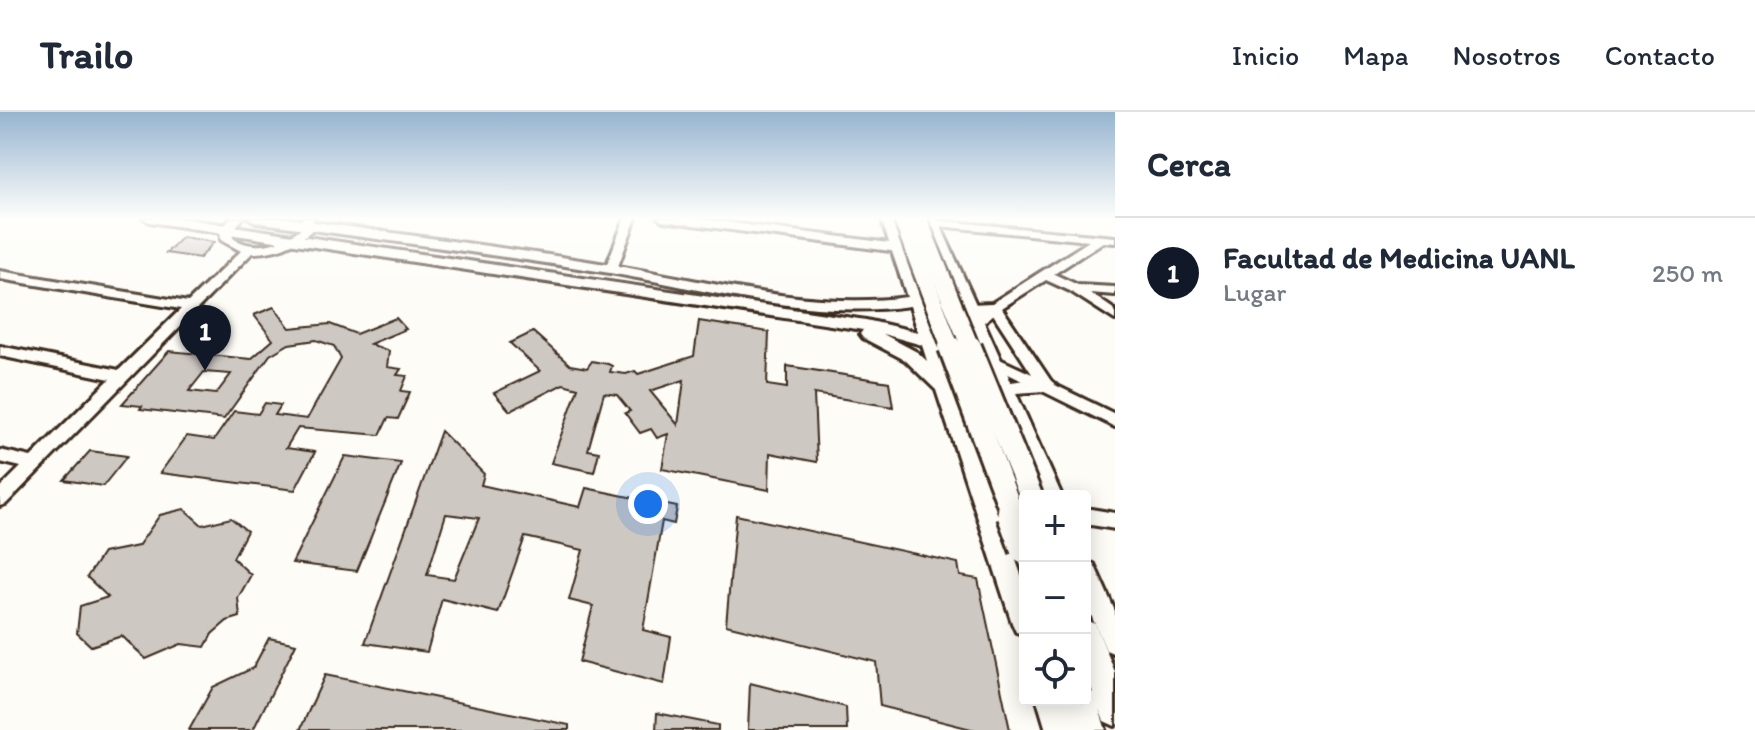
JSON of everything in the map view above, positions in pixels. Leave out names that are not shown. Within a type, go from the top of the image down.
[{"type":"highway","points":[[913,247],[1019,533]]},
{"type":"highway","points":[[937,247],[1029,490]]},
{"type":"highway","points":[[1091,649],[1115,710]]},
{"type":"highway","points":[[1082,706],[1090,730]]},
{"type":"main road","points":[[346,247],[706,302],[830,315],[964,297]]},
{"type":"main road","points":[[470,247],[744,291],[866,325],[917,304],[930,281],[946,281],[982,317],[995,307]]},
{"type":"main road","points":[[940,247],[1048,490]]},
{"type":"main road","points":[[898,248],[1019,605]]},
{"type":"main road","points":[[517,273],[526,267],[555,266],[563,261]]},
{"type":"main road","points":[[744,291],[757,288],[876,300],[901,293],[989,353]]},
{"type":"main road","points":[[706,302],[784,301],[876,306],[964,297]]},
{"type":"main road","points":[[830,315],[899,348],[924,366],[946,393]]},
{"type":"main road","points":[[1009,400],[1022,385],[1046,384]]},
{"type":"main road","points":[[946,393],[955,388],[976,387],[1009,400]]},
{"type":"main road","points":[[990,520],[998,511],[1019,508]]},
{"type":"main road","points":[[1091,586],[1115,641]]},
{"type":"main road","points":[[1053,706],[1061,730]]},
{"type":"street","points":[[244,247],[268,247]]},
{"type":"street","points":[[611,269],[620,247]]},
{"type":"street","points":[[889,247],[898,248]]},
{"type":"street","points":[[995,307],[1087,247]]},
{"type":"street","points":[[0,499],[249,249]]},
{"type":"street","points":[[0,275],[191,307]]},
{"type":"street","points":[[1046,275],[1075,288],[1115,316]]},
{"type":"street","points":[[1075,288],[1115,291]]},
{"type":"street","points":[[964,297],[995,307],[1046,384]]},
{"type":"street","points":[[0,351],[121,376]]},
{"type":"street","points":[[989,353],[1115,421]]},
{"type":"street","points":[[0,456],[35,464]]},
{"type":"street","points":[[1091,517],[1115,521]]},
{"type":"building","points":[[172,247],[210,247],[200,258],[166,253]]},
{"type":"building","points":[[274,307],[290,328],[330,324],[356,334],[396,318],[406,329],[370,344],[389,351],[387,367],[401,369],[397,375],[407,376],[401,391],[410,392],[398,419],[388,418],[380,435],[298,428],[286,448],[315,452],[295,490],[160,473],[187,436],[214,440],[234,411],[258,414],[265,403],[281,405],[275,415],[307,419],[341,359],[334,346],[316,340],[289,344],[270,355],[224,419],[122,404],[169,351],[251,359],[273,340],[254,315]],"holes":[[[204,372],[231,374],[216,394],[189,391]]]},
{"type":"building","points":[[699,321],[769,332],[767,385],[787,388],[787,366],[889,382],[893,407],[814,394],[817,462],[770,453],[769,490],[662,469],[668,434],[657,438],[651,429],[640,433],[625,413],[630,411],[617,395],[604,393],[588,450],[599,452],[594,472],[551,463],[578,388],[563,384],[510,411],[494,393],[540,371],[510,343],[533,332],[570,365],[587,368],[592,361],[612,366],[610,372],[626,374],[635,371],[638,374],[694,356]],"holes":[[[684,380],[678,425],[650,391]]]},
{"type":"building","points":[[441,431],[484,474],[481,485],[580,507],[586,488],[677,507],[674,524],[662,521],[643,630],[671,637],[664,684],[579,662],[593,606],[569,600],[583,550],[525,537],[498,613],[442,599],[427,652],[365,643]],"holes":[[[446,514],[479,518],[454,579],[427,575]]]},
{"type":"building","points":[[90,451],[127,456],[103,486],[64,480]]},
{"type":"building","points":[[345,456],[401,463],[357,571],[292,563]]},
{"type":"building","points":[[184,509],[202,525],[231,518],[247,531],[233,558],[251,575],[238,598],[240,617],[227,621],[212,634],[205,647],[181,644],[146,659],[122,636],[91,646],[77,633],[80,606],[108,597],[87,577],[103,553],[138,546],[160,515]]},
{"type":"building","points":[[736,515],[958,563],[960,576],[978,579],[1010,730],[975,730],[880,706],[876,662],[726,625]]},
{"type":"building","points":[[269,638],[296,644],[253,730],[189,730],[213,687],[253,668]]},
{"type":"building","points":[[325,675],[569,725],[569,730],[300,730]]},
{"type":"building","points":[[750,683],[846,707],[847,730],[748,730]]},
{"type":"building","points":[[657,713],[718,725],[718,730],[656,730]]},
{"type":"place","name":"Facultad de Medicina UANL","points":[[205,371]]}]
